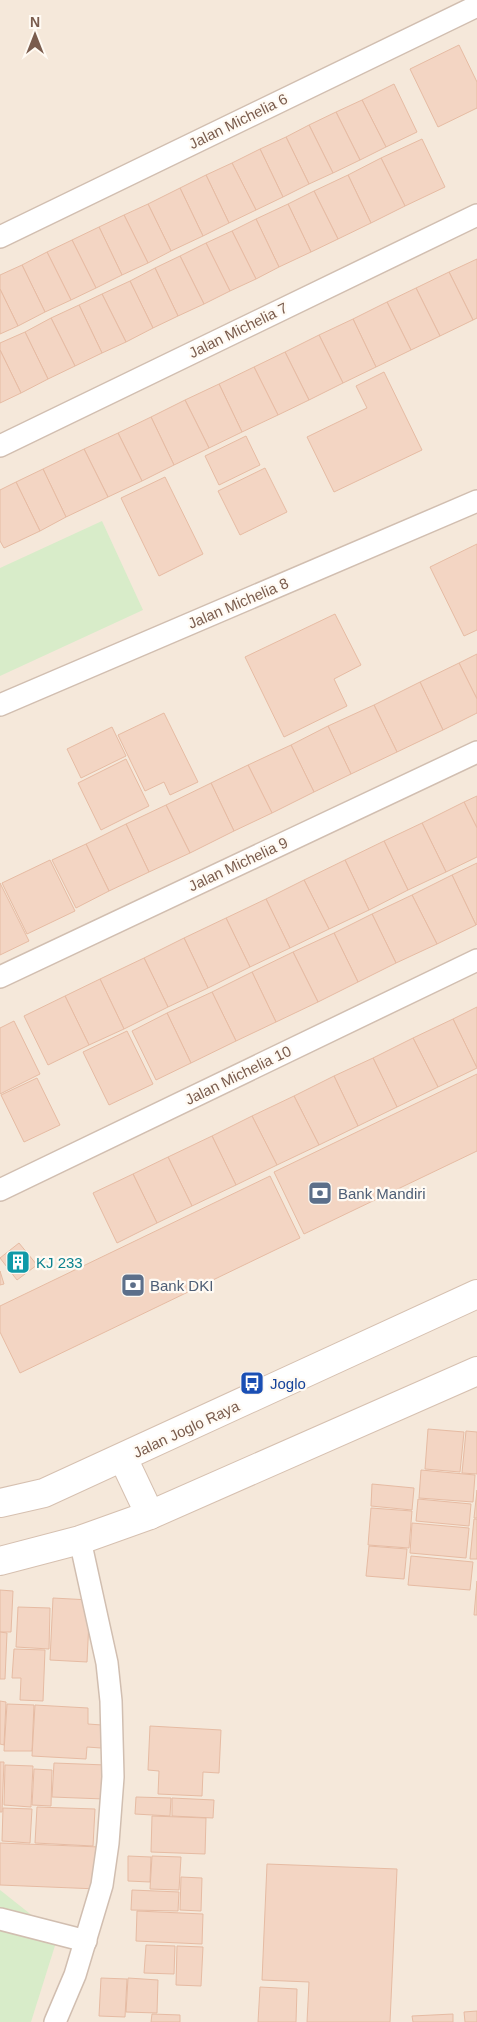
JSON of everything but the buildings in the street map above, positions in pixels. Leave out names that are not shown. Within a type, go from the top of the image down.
[{"type":"main road","name":"Jalan Joglo Raya","points":[[0,1503],[44,1493],[477,1294]]},
{"type":"main road","points":[[0,1561],[80,1540],[150,1516],[477,1371]]},
{"type":"main road","points":[[123,1458],[150,1516]]},
{"type":"street","name":"Jalan Michelia 6","points":[[0,236],[477,6]]},
{"type":"street","name":"Jalan Michelia 7","points":[[0,446],[477,215]]},
{"type":"street","name":"Jalan Michelia 8","points":[[0,705],[477,501]]},
{"type":"street","name":"Jalan Michelia 9","points":[[0,977],[477,752]]},
{"type":"street","name":"Jalan Michelia 10","points":[[0,1190],[477,960]]},
{"type":"street","points":[[55,2022],[75,1975],[102,1885],[107,1851],[113,1777],[113,1746],[107,1663],[80,1540]]},
{"type":"street","points":[[0,1919],[86,1941]]},
{"type":"shaded area","points":[[0,0],[477,0],[477,2022],[0,2022]]},
{"type":"green space","points":[[102,521],[143,610],[0,676],[0,568]]},
{"type":"green space","points":[[0,1890],[58,1936],[31,2022],[0,2022]]},
{"type":"place","name":"Bank Mandiri","points":[[320,1193]]},
{"type":"place","name":"KJ 233","points":[[18,1262]]},
{"type":"place","name":"Bank DKI","points":[[133,1285]]},
{"type":"place","name":"Joglo","points":[[252,1383]]}]
